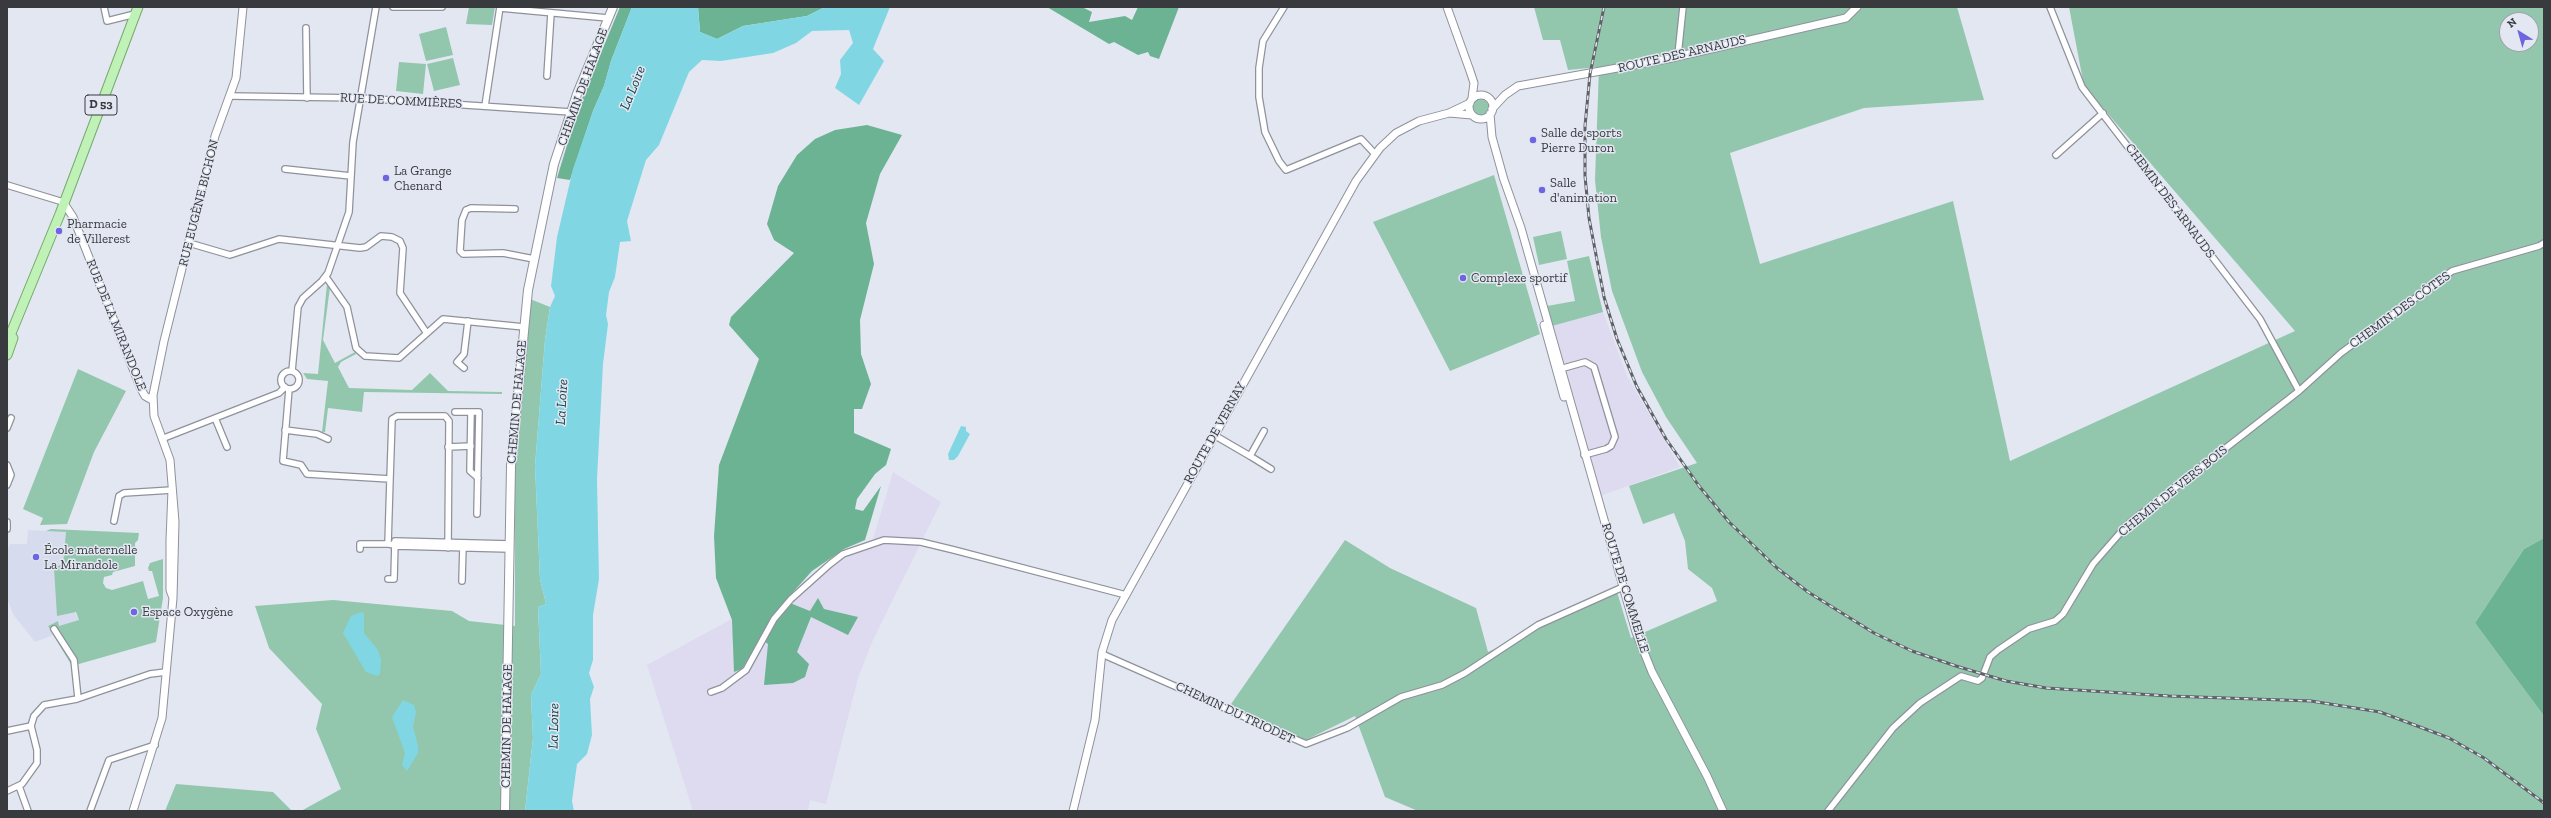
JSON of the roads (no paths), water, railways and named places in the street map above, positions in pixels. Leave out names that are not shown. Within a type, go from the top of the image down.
[{"type":"main road","name":"CHEMIN DE HALAGE","points":[[505,811],[511,446],[524,327],[534,259],[554,164],[571,112],[613,7]]},
{"type":"main road","name":"D 53","points":[[7,355],[9,340],[137,11]]},
{"type":"street","points":[[104,7],[107,20],[137,11]]},
{"type":"street","name":"RUE EUGÈNE BICHON","points":[[152,400],[164,341],[215,136],[230,96],[240,57],[243,7]]},
{"type":"street","points":[[292,371],[298,307],[303,298],[326,277],[338,245],[349,205],[360,98],[376,7]]},
{"type":"street","points":[[393,7],[442,7]]},
{"type":"street","points":[[1284,7],[1263,41],[1259,96],[1265,132],[1279,161],[1286,170],[1360,139],[1375,154]]},
{"type":"street","points":[[1447,7],[1474,83],[1487,97],[1491,111],[1480,119],[1472,115],[1469,109],[1474,83]]},
{"type":"street","points":[[1678,55],[1683,7]]},
{"type":"street","name":"ROUTE DES ARNAUDS","points":[[1491,111],[1505,95],[1518,86],[1630,66],[1846,18],[1857,7]]},
{"type":"street","name":"CHEMIN DES ARNAUDS","points":[[2050,7],[2082,87],[2260,319],[2299,391]]},
{"type":"street","points":[[485,106],[500,8],[608,18]]},
{"type":"street","points":[[546,76],[551,13]]},
{"type":"street","points":[[306,28],[307,98]]},
{"type":"street","name":"ROUTE DES ARNAUDS","points":[[1487,97],[1505,95]]},
{"type":"street","name":"RUE DE COMMIÈRES","points":[[230,96],[360,98],[571,112]]},
{"type":"street","points":[[1471,101],[1487,97]]},
{"type":"street","name":"ROUTE DE VERNAY","points":[[1074,811],[1095,720],[1102,654],[1112,620],[1356,181],[1375,154],[1396,134],[1410,126],[1449,113],[1471,101]]},
{"type":"street","name":"ROUTE DE COMMELLE","points":[[1491,111],[1492,137],[1556,373],[1582,446]]},
{"type":"street","name":"ROUTE DE VERNAY","points":[[1449,113],[1472,115]]},
{"type":"street","points":[[2056,155],[2103,113]]},
{"type":"street","name":"ROUTE DE COMMELLE","points":[[1480,119],[1492,137]]},
{"type":"street","points":[[285,169],[351,176]]},
{"type":"street","name":"ROUTE DE COMMELLE","points":[[1503,177],[1521,228],[1584,455],[1636,632],[1652,672],[1707,776],[1723,811]]},
{"type":"street","points":[[7,185],[63,202]]},
{"type":"street","name":"RUE DE LA MIRANDOLE","points":[[63,202],[73,217],[140,389],[145,396],[152,400]]},
{"type":"street","points":[[515,209],[471,208],[466,210],[462,220],[460,251],[463,254],[503,253],[534,259]]},
{"type":"street","points":[[189,243],[230,255],[279,239],[366,247],[381,236],[392,237],[400,241],[403,252],[400,293],[426,332]]},
{"type":"street","name":"CHEMIN DES CÔTES","points":[[2330,363],[2452,271],[2539,246],[2544,243]]},
{"type":"street","points":[[326,277],[347,307],[355,343],[362,355],[399,358],[442,319],[524,327]]},
{"type":"street","points":[[464,368],[458,362],[464,354],[468,321]]},
{"type":"street","points":[[1560,369],[1585,362],[1594,367],[1615,437],[1611,446],[1606,449],[1584,455]]},
{"type":"street","name":"CHEMIN DE VERS BOIS","points":[[1828,811],[1893,728],[1920,703],[1961,676],[1978,681],[1982,678],[1990,656],[2029,629],[2055,622],[2063,614],[2093,564],[2127,525],[2299,391],[2330,363]]},
{"type":"street","points":[[164,438],[279,393],[287,388],[295,388],[299,383],[297,374],[292,371],[286,372],[282,376],[281,382],[287,388],[283,461],[301,465],[307,474],[390,479]]},
{"type":"street","points":[[133,811],[156,745],[162,718],[173,598],[170,590],[172,555],[172,490],[170,460],[164,438],[154,416],[152,400]]},
{"type":"street","points":[[455,412],[479,412],[477,514]]},
{"type":"street","points":[[471,412],[470,471],[478,478]]},
{"type":"street","points":[[388,544],[392,419],[397,416],[445,416],[449,421],[448,545]]},
{"type":"street","points":[[7,428],[11,418]]},
{"type":"street","points":[[215,418],[226,447]]},
{"type":"street","points":[[285,430],[317,434],[328,439]]},
{"type":"street","points":[[1250,456],[1264,431]]},
{"type":"street","points":[[1214,436],[1271,469]]},
{"type":"street","points":[[448,447],[471,446]]},
{"type":"street","points":[[7,464],[11,471],[7,484]]},
{"type":"street","points":[[114,521],[119,496],[124,493],[172,490]]},
{"type":"street","points":[[7,522],[7,529]]},
{"type":"street","points":[[711,692],[722,688],[746,670],[774,619],[790,599],[843,554],[884,540],[921,542],[948,548],[1126,595]]},
{"type":"street","points":[[360,549],[360,544],[510,546]]},
{"type":"street","points":[[388,579],[394,579],[395,544]]},
{"type":"street","points":[[462,580],[463,545]]},
{"type":"street","name":"CHEMIN DU TRIODET","points":[[1102,654],[1306,744],[1347,728],[1401,697],[1442,685],[1465,673],[1538,625],[1623,587]]},
{"type":"street","points":[[54,629],[74,660],[78,698]]},
{"type":"street","points":[[7,790],[19,786],[28,778],[37,763],[37,750],[31,726],[34,716],[44,705],[78,698],[150,674],[166,672]]},
{"type":"street","points":[[7,731],[31,726]]},
{"type":"street","points":[[90,811],[109,760],[156,745]]},
{"type":"street","points":[[19,786],[28,811]]},
{"type":"water","name":"La Loire","points":[[632,7],[698,7],[700,32],[717,39],[743,26],[807,16],[825,7],[890,7],[873,49],[884,61],[859,105],[835,88],[841,74],[840,60],[853,43],[849,30],[812,31],[796,43],[773,53],[721,61],[702,60],[689,72],[659,145],[646,160],[627,221],[631,241],[620,242],[615,277],[609,292],[606,315],[608,324],[603,364],[597,479],[599,579],[593,615],[593,660],[589,673],[594,687],[590,699],[592,735],[587,754],[577,764],[572,801],[574,811],[525,811],[533,738],[531,695],[541,674],[538,607],[546,604],[540,579],[535,466],[545,340],[550,307],[555,296],[551,286],[557,237],[573,169],[593,111],[604,86],[611,61]]},
{"type":"water","points":[[961,426],[966,427],[966,431],[970,434],[958,456],[954,460],[949,460],[948,454]]},
{"type":"water","points":[[362,612],[364,613],[364,633],[378,650],[381,660],[380,674],[377,676],[366,672],[343,633],[351,616]]},
{"type":"water","points":[[403,700],[414,705],[416,712],[413,727],[418,746],[418,753],[407,771],[402,765],[405,753],[392,717]]},
{"type":"railway","points":[[1604,7],[1590,74],[1585,126],[1585,176],[1589,218],[1604,297],[1617,339],[1637,387],[1666,439],[1699,486],[1729,522],[1777,568],[1808,592],[1874,633],[1912,651],[1956,666],[2006,681],[2046,688],[2169,696],[2311,701],[2380,712],[2449,738],[2484,758],[2544,803]]},
{"type":"place","name":"Salle de sports Pierre Duron","points":[[1533,140]]},
{"type":"place","name":"La Grange Chenard","points":[[386,178]]},
{"type":"place","name":"Salle d'animation","points":[[1542,190]]},
{"type":"place","name":"Pharmacie de Villerest","points":[[59,231]]},
{"type":"place","name":"Complexe sportif","points":[[1463,278]]},
{"type":"place","name":"École maternelle La Mirandole","points":[[36,557]]},
{"type":"place","name":"Espace Oxygène","points":[[134,612]]}]
